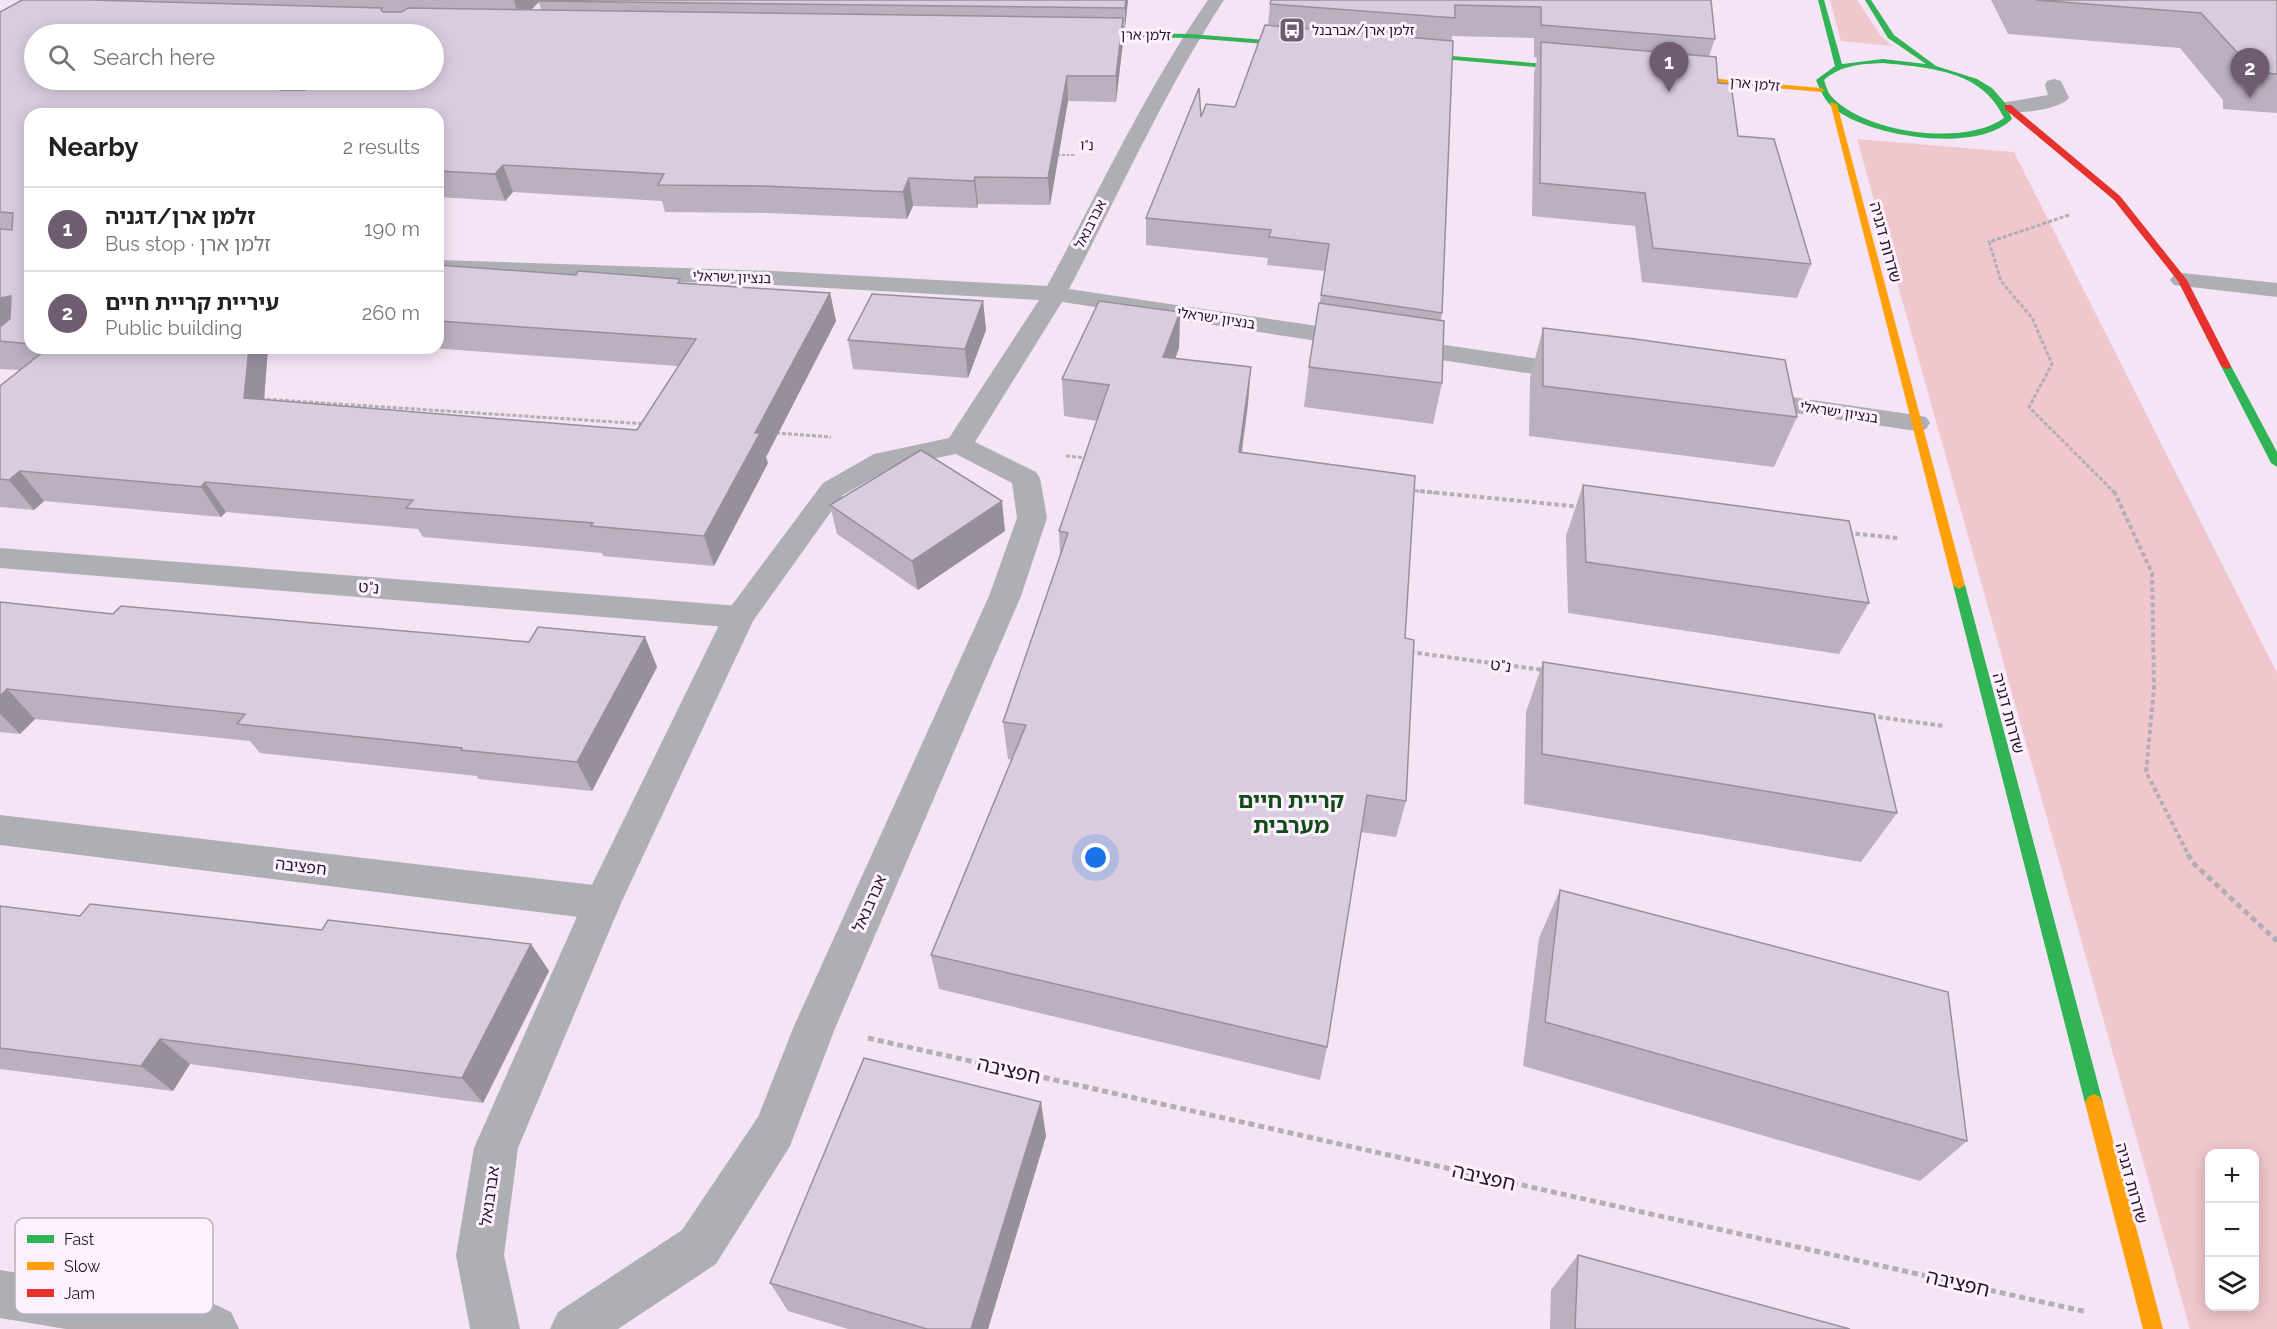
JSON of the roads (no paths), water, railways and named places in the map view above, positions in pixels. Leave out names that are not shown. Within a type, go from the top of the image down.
[{"type":"street","name":"אברבנאל","points":[[959,445],[1054,294],[1124,157],[1190,36],[1215,0]]},
{"type":"street","points":[[1821,0],[1839,66]]},
{"type":"street","points":[[1868,0],[1891,36],[1937,68]]},
{"type":"street","name":"זלמן ארן","points":[[1060,34],[1190,36],[1321,47]]},
{"type":"street","points":[[1393,53],[1595,71]]},
{"type":"street","points":[[1821,90],[1820,80],[1827,72],[1839,66],[1883,61],[1937,68],[1983,85],[1999,96],[2008,107],[2117,198],[2182,280],[2277,463]]},
{"type":"street","name":"זלמן ארן","points":[[1654,76],[1821,90]]},
{"type":"street","points":[[2008,107],[2038,104],[2059,98],[2054,85]]},
{"type":"street","name":"שדרות דגניה","points":[[1821,90],[1833,104],[1855,116],[1883,126],[1915,133],[1948,136],[1976,134],[1997,128],[2008,119],[2008,107]]},
{"type":"street","name":"שדרות דגניה","points":[[1833,104],[2152,1328]]},
{"type":"street","name":"בנציון ישראלי","points":[[444,267],[774,278],[1054,294],[1597,376]]},
{"type":"street","points":[[2182,280],[2277,290]]},
{"type":"street","name":"בנציון ישראלי","points":[[1727,395],[1916,423]]},
{"type":"street","name":"אברבנאל","points":[[495,1329],[480,1255],[496,1148],[602,903],[739,616],[833,489],[884,460],[959,445],[1026,478],[1032,518],[1005,596],[815,1026],[774,1131],[699,1248],[575,1329]]},
{"type":"street","name":"נ\"ט","points":[[0,558],[739,616]]},
{"type":"street","name":"חפציבה","points":[[0,830],[602,903]]},
{"type":"street","points":[[0,1294],[15,1296]]},
{"type":"street","points":[[122,1314],[214,1329]]},
{"type":"place","name":"זלמן ארן/אברבנל","points":[[1292,30]]},
{"type":"place","name":"זלמן ארן/דגניה","points":[[1669,92]]},
{"type":"place","name":"עיריית קריית חיים","points":[[2250,98]]},
{"type":"district","name":"קריית חיים מערבית","points":[[1291,812]]}]
